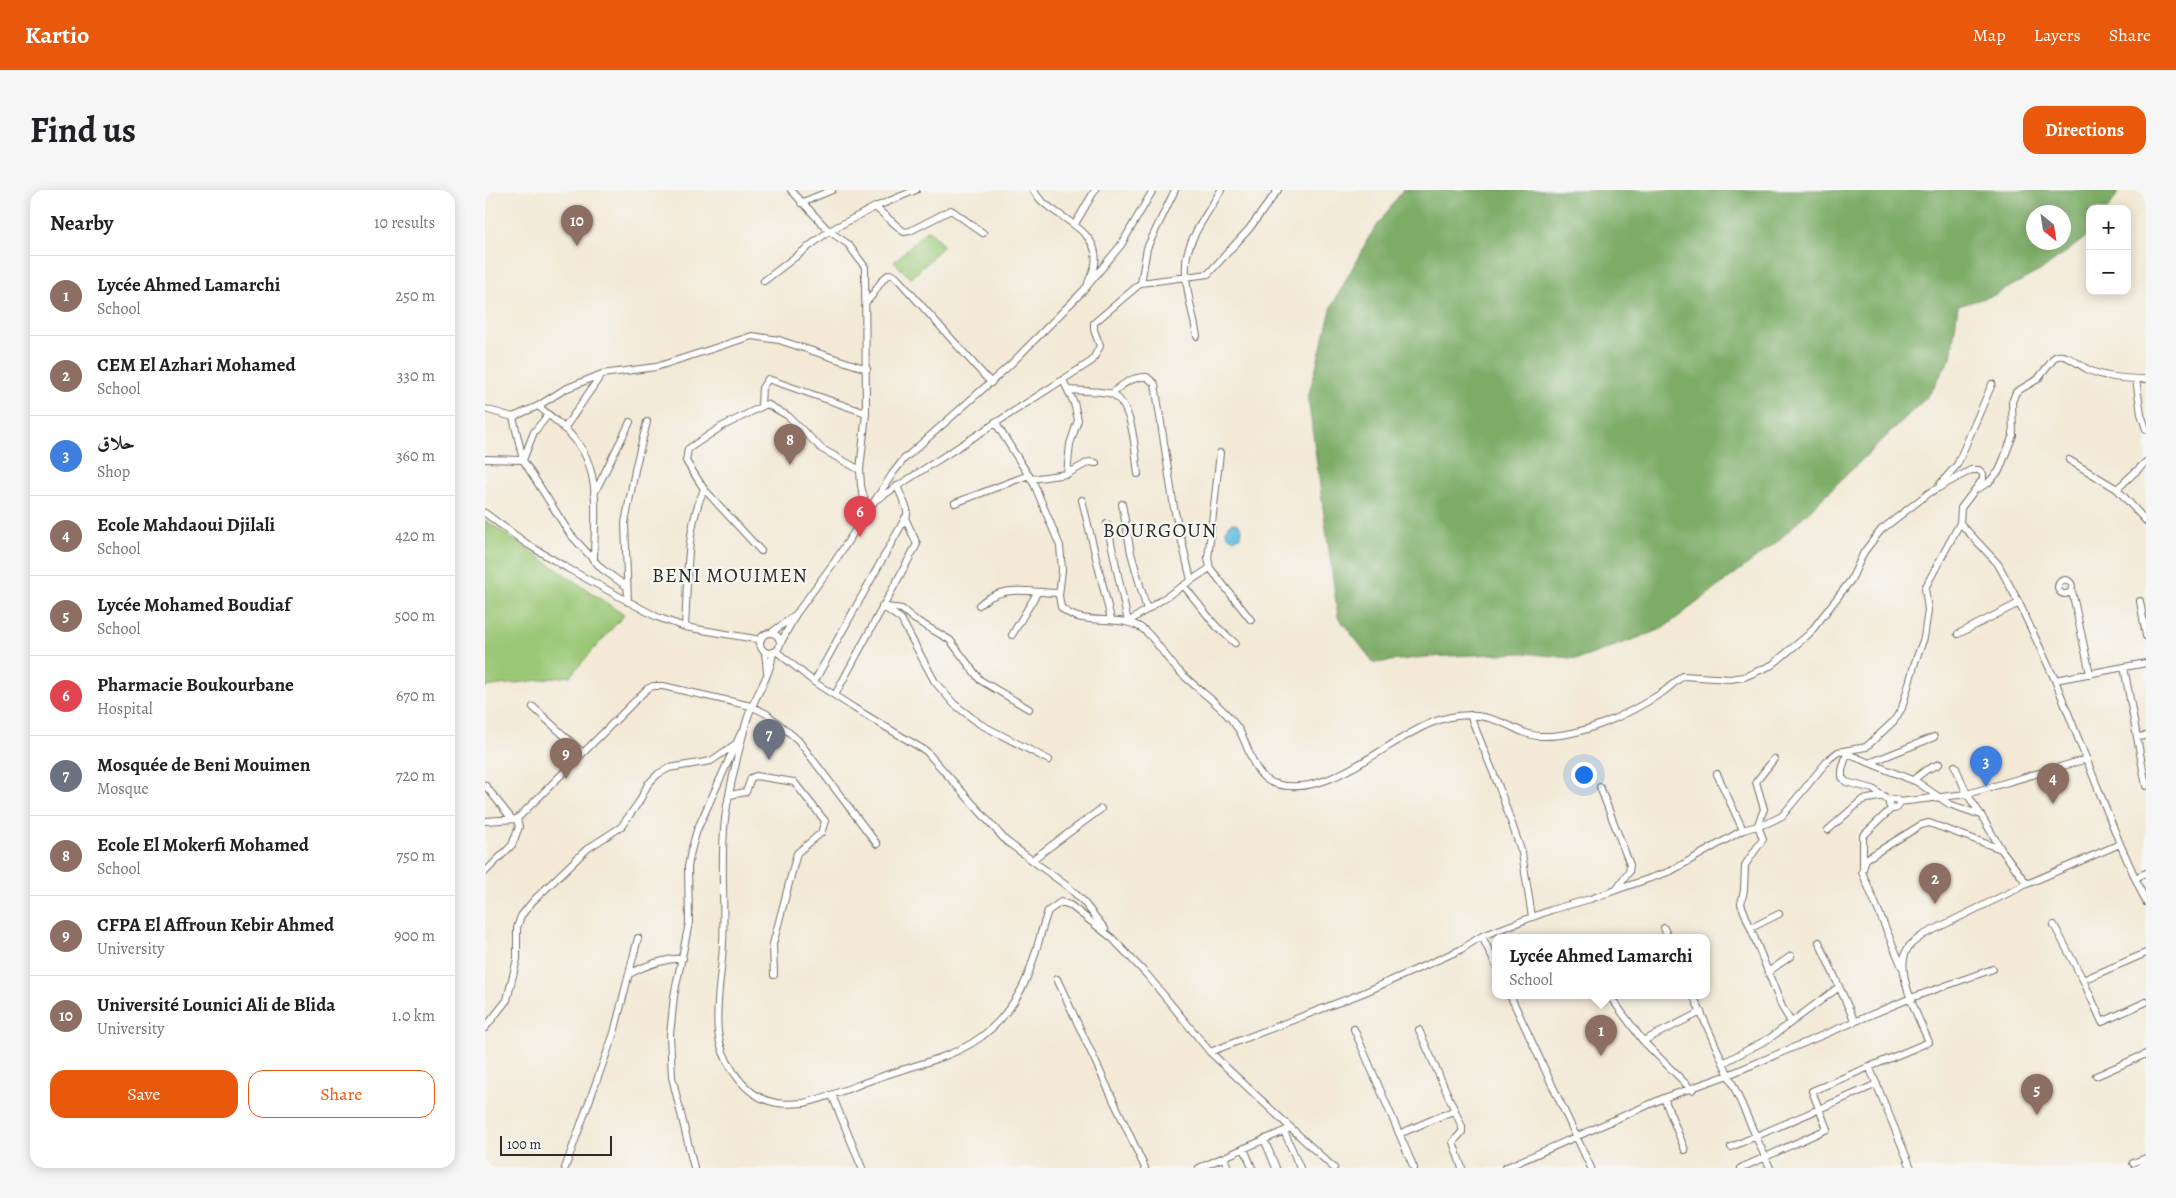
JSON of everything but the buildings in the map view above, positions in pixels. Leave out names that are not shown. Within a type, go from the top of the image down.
[{"type":"street","points":[[791,190],[829,231],[848,244],[865,267],[866,414],[860,470],[861,486],[867,510]]},
{"type":"street","points":[[801,202],[832,190]]},
{"type":"street","points":[[764,282],[829,231],[875,207],[916,190]]},
{"type":"street","points":[[1033,190],[1042,202],[1075,224],[1088,238],[1095,254],[1095,264],[1086,288]]},
{"type":"street","points":[[1075,224],[1095,190]]},
{"type":"street","points":[[773,650],[796,614],[835,561],[867,510],[905,459],[991,383],[1086,288],[1125,240],[1152,190]]},
{"type":"street","points":[[873,502],[995,422],[1087,366],[1097,354],[1099,346],[1093,326],[1096,319],[1132,293],[1141,283],[1147,248],[1175,190]]},
{"type":"street","points":[[1197,336],[1186,278],[1187,257],[1191,245],[1221,190]]},
{"type":"street","points":[[1141,283],[1208,274],[1249,229],[1278,190]]},
{"type":"street","points":[[875,207],[903,232],[910,231],[951,210],[983,233]]},
{"type":"street","points":[[866,302],[874,296],[885,277],[890,274],[896,277],[991,383]]},
{"type":"street","points":[[485,409],[513,417],[538,406],[565,389],[602,374],[648,369],[703,350],[727,345],[744,337],[761,335],[867,369]]},
{"type":"street","points":[[1974,490],[1989,483],[1999,471],[2013,435],[2012,402],[2016,392],[2038,379],[2055,357],[2065,356],[2094,372],[2146,379]]},
{"type":"street","points":[[564,428],[602,374]]},
{"type":"street","points":[[1111,394],[1136,378],[1147,377],[1155,384],[1174,508],[1191,580]]},
{"type":"street","points":[[761,406],[762,388],[768,379],[866,414]]},
{"type":"street","points":[[2136,379],[2141,414],[2146,429]]},
{"type":"street","points":[[1063,380],[1069,390],[1078,420],[1070,444],[1067,474]]},
{"type":"street","points":[[1936,488],[1957,465],[1992,384]]},
{"type":"street","points":[[1069,390],[1111,394],[1120,401],[1128,414],[1138,474]]},
{"type":"street","points":[[761,551],[704,489],[686,461],[689,450],[721,427],[767,404],[788,416],[822,448],[860,470]]},
{"type":"street","points":[[538,406],[564,428],[586,456],[594,495],[594,560]]},
{"type":"street","points":[[523,460],[534,432],[548,415]]},
{"type":"street","points":[[513,417],[523,460],[577,544],[626,586]]},
{"type":"street","points":[[594,495],[630,422]]},
{"type":"street","points":[[628,602],[625,523],[634,474],[647,422]]},
{"type":"street","points":[[995,422],[1030,477],[1059,546],[1062,570],[1059,602],[1065,611],[1087,618],[1129,622],[1145,631],[1179,671],[1222,707],[1245,741],[1259,773],[1272,782],[1284,785],[1317,783],[1331,778],[1432,723],[1470,715],[1491,718],[1532,735],[1569,735],[1611,720],[1663,692],[1683,676],[1730,679],[1759,672],[1772,665],[1809,634],[1851,580],[1865,552],[1881,530],[1936,488],[1971,470],[1979,470],[1983,474],[1983,479],[1961,508],[1960,523],[1925,588],[1928,610],[1925,638],[1915,662],[1902,708],[1894,721],[1866,747],[1838,752],[1818,771],[1782,816],[1743,830],[1671,870],[1482,936],[1461,950],[1363,993],[1210,1052]]},
{"type":"street","points":[[1220,453],[1208,558],[1210,568],[1251,620]]},
{"type":"street","points":[[485,459],[523,460]]},
{"type":"street","points":[[2069,460],[2117,489],[2144,517]]},
{"type":"street","points":[[955,504],[1030,477],[1067,474],[1089,462],[1096,463]]},
{"type":"street","points":[[2117,489],[2146,462]]},
{"type":"street","points":[[815,682],[905,518],[907,510],[897,486]]},
{"type":"street","points":[[685,627],[691,527],[704,489]]},
{"type":"street","points":[[1082,500],[1111,619]]},
{"type":"street","points":[[1121,504],[1131,553],[1147,610]]},
{"type":"street","points":[[485,513],[527,544],[628,602],[685,627],[761,640]]},
{"type":"street","points":[[835,696],[917,544],[905,518]]},
{"type":"street","points":[[1960,523],[1998,564],[2019,603],[2055,680],[2120,844],[2146,902]]},
{"type":"street","points":[[1107,524],[1129,622]]},
{"type":"street","points":[[1129,622],[1210,568]]},
{"type":"street","points":[[1184,586],[1216,626],[1235,643]]},
{"type":"street","points":[[2072,591],[2089,674]]},
{"type":"street","points":[[979,604],[989,595],[999,592],[1059,593]]},
{"type":"street","points":[[1013,635],[1037,593]]},
{"type":"street","points":[[2140,601],[2146,636]]},
{"type":"street","points":[[1958,634],[2019,603]]},
{"type":"street","points":[[882,606],[902,609],[914,619],[951,640],[980,680],[1029,709]]},
{"type":"street","points":[[882,606],[901,619],[935,682],[954,704],[980,724],[1049,760]]},
{"type":"street","points":[[796,614],[771,633],[763,636],[761,646],[773,650],[835,696],[926,751],[985,820],[1006,841],[1082,900],[1112,938],[1148,976],[1210,1052],[1287,1129],[1334,1168]]},
{"type":"street","points":[[771,633],[778,637],[767,672],[751,706],[746,723],[725,819],[722,885],[723,944],[717,1009],[718,1033],[722,1049],[739,1078],[748,1089],[766,1100],[784,1104],[804,1103],[952,1055],[968,1047],[989,1030],[1005,1013],[1020,992],[1031,969],[1048,911],[1054,905],[1061,902],[1071,905],[1112,938]]},
{"type":"street","points":[[2055,680],[2146,663]]},
{"type":"street","points":[[2124,667],[2146,786]]},
{"type":"street","points":[[485,821],[514,819],[653,686],[663,686],[751,706],[767,714],[791,732],[877,844]]},
{"type":"street","points":[[533,707],[583,753]]},
{"type":"street","points":[[1470,715],[1499,787],[1522,853],[1532,917]]},
{"type":"street","points":[[695,1168],[671,1077],[669,1035],[674,996],[689,923],[688,867],[697,830],[746,723]]},
{"type":"street","points":[[1871,762],[1934,736]]},
{"type":"street","points":[[2137,737],[2146,736]]},
{"type":"street","points":[[485,1028],[507,1000],[517,959],[517,928],[521,916],[533,901],[587,849],[621,827],[639,802],[648,784],[658,774],[669,768],[711,761],[737,743]]},
{"type":"street","points":[[1838,752],[1847,753],[1913,780],[1949,804],[1981,814]]},
{"type":"street","points":[[1847,753],[1842,770],[1842,777],[1846,782],[1873,789],[1897,808],[1899,802],[1967,794],[2087,759]]},
{"type":"street","points":[[1774,759],[1756,782],[1764,809],[1757,826],[1763,839],[1745,865],[1744,890],[1741,904],[1782,1007],[1791,1022]]},
{"type":"street","points":[[1913,780],[1926,770],[1939,764]]},
{"type":"street","points":[[1955,766],[1967,794],[2001,849],[2027,884]]},
{"type":"street","points":[[1717,774],[1743,830]]},
{"type":"street","points":[[730,795],[746,792],[751,778],[756,776],[789,781],[796,785],[825,821],[821,833],[797,853],[773,944],[774,975]]},
{"type":"street","points":[[485,785],[519,827],[512,846],[485,872]]},
{"type":"street","points":[[1601,787],[1630,865],[1626,877],[1615,890]]},
{"type":"street","points":[[1828,830],[1862,800],[1884,796]]},
{"type":"street","points":[[1741,1168],[1827,1129],[1811,1091],[1929,1042],[1911,998],[1903,969],[1862,872],[1863,836],[1891,805]]},
{"type":"street","points":[[1032,860],[1101,809]]},
{"type":"street","points":[[1863,865],[1871,854],[1921,825],[1929,823],[2001,849]]},
{"type":"street","points":[[1903,969],[1903,960],[1908,947],[1923,935],[2027,884],[2120,844]]},
{"type":"street","points":[[2135,878],[2146,873]]},
{"type":"street","points":[[1751,928],[1779,914]]},
{"type":"street","points":[[2054,924],[2083,980],[2101,1022],[2146,1002]]},
{"type":"street","points":[[1664,928],[1667,934]]},
{"type":"street","points":[[1482,936],[1492,957]]},
{"type":"street","points":[[565,1168],[614,1033],[638,938]]},
{"type":"street","points":[[1819,942],[1855,1022]]},
{"type":"street","points":[[2083,980],[2146,952]]},
{"type":"street","points":[[1768,972],[1791,956]]},
{"type":"street","points":[[629,974],[648,964],[669,958],[683,958]]},
{"type":"street","points":[[1505,1168],[1664,1098],[1692,1090],[1911,998],[1993,969]]},
{"type":"street","points":[[1057,979],[1145,1168]]},
{"type":"street","points":[[1723,1063],[1770,1038],[1839,987]]},
{"type":"street","points":[[1512,999],[1591,1168]]},
{"type":"street","points":[[1612,999],[1643,1041],[1692,1090]]},
{"type":"street","points":[[1695,999],[1770,1168]]},
{"type":"street","points":[[1643,1041],[1701,1012]]},
{"type":"street","points":[[1354,1029],[1414,1168]]},
{"type":"street","points":[[1419,1030],[1463,1130],[1453,1142],[1462,1168]]},
{"type":"street","points":[[2096,1076],[2146,1054]]},
{"type":"street","points":[[1869,1066],[1911,1168]]},
{"type":"street","points":[[1731,1147],[1877,1084]]},
{"type":"street","points":[[832,1095],[862,1168]]},
{"type":"street","points":[[1664,1098],[1685,1150]]},
{"type":"street","points":[[1399,1134],[1455,1110]]},
{"type":"street","points":[[1199,1168],[1287,1129]]},
{"type":"street","points":[[1287,1129],[1300,1168]]},
{"type":"street","points":[[1264,1139],[1276,1168]]},
{"type":"street","points":[[1244,1148],[1252,1168]]},
{"type":"street","points":[[1224,1157],[1228,1168]]},
{"type":"street","points":[[2133,1163],[2146,1158]]},
{"type":"green space","points":[[1403,190],[2120,190],[2111,205],[2086,205],[2086,237],[2071,248],[2071,205],[2026,205],[2026,250],[2069,250],[2045,268],[1995,295],[1958,306],[1951,357],[1929,395],[1777,542],[1662,629],[1579,659],[1524,653],[1425,657],[1374,663],[1338,617],[1308,398],[1332,306],[1369,237]]},
{"type":"green space","points":[[928,229],[944,246],[911,279],[894,262]]},
{"type":"green space","points":[[485,520],[624,615],[570,676],[485,687]]},
{"type":"water","points":[[1234,523],[1240,525],[1242,531],[1240,537],[1234,539],[1228,537],[1226,531],[1228,525]]},
{"type":"place","name":"Université Lounici Ali de Blida","points":[[577,246]]},
{"type":"place","name":"Ecole El Mokerfi Mohamed","points":[[790,465]]},
{"type":"place","name":"Pharmacie Boukourbane","points":[[860,537]]},
{"type":"place","name":"Mosquée de Beni Mouimen","points":[[769,760]]},
{"type":"place","name":"CFPA El Affroun Kebir Ahmed","points":[[566,779]]},
{"type":"place","name":"حلاق","points":[[1986,787]]},
{"type":"place","name":"Ecole Mahdaoui Djilali","points":[[2053,804]]},
{"type":"place","name":"CEM El Azhari Mohamed","points":[[1935,904]]},
{"type":"place","name":"Lycée Ahmed Lamarchi","points":[[1601,1056]]},
{"type":"place","name":"Lycée Mohamed Boudiaf","points":[[2037,1115]]},
{"type":"district","name":"BOURGOUN","points":[[1160,530]]},
{"type":"district","name":"BENI MOUIMEN","points":[[730,575]]}]
